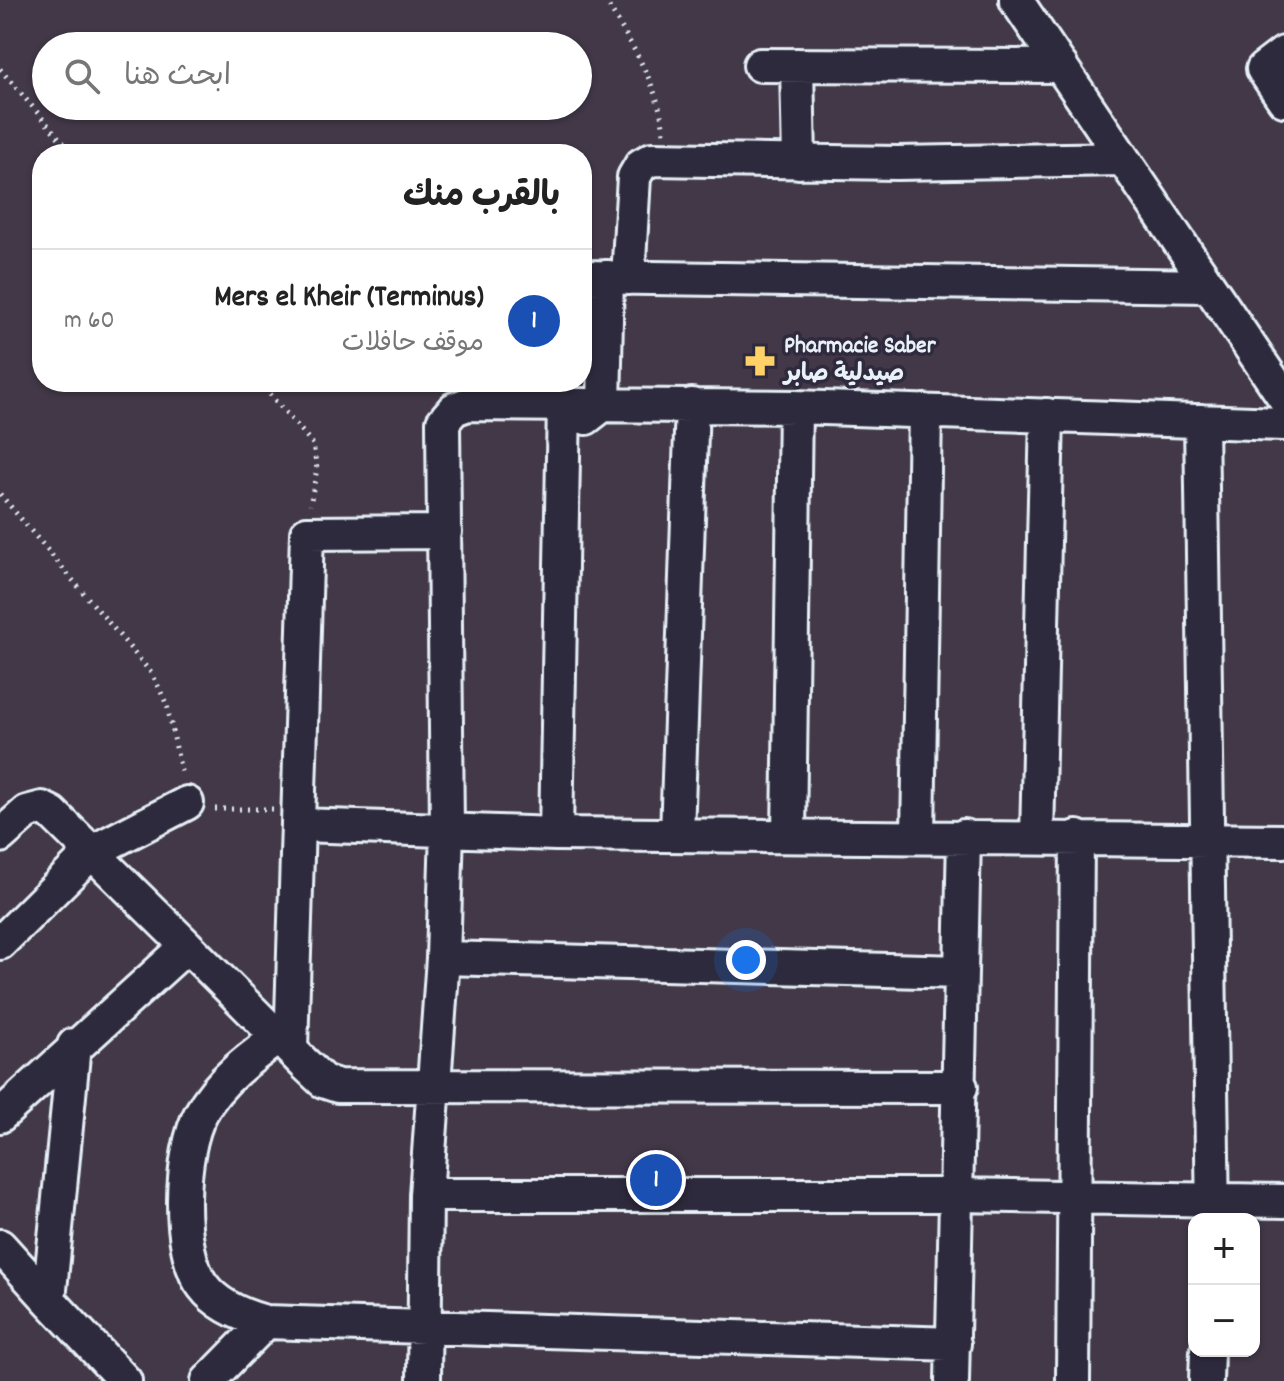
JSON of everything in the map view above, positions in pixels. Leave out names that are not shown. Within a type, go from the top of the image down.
[{"type":"street","points":[[1016,0],[1284,397]]},
{"type":"street","points":[[1284,53],[1263,69],[1284,100]]},
{"type":"street","points":[[760,65],[1061,66]]},
{"type":"street","points":[[797,65],[799,162]]},
{"type":"street","points":[[604,404],[606,278],[634,177],[641,165],[652,159],[799,162],[1123,159]]},
{"type":"street","points":[[606,278],[1209,286]]},
{"type":"street","points":[[424,1381],[426,1195],[443,958],[447,829],[443,422],[454,409],[468,404],[564,420],[604,404],[795,407],[1284,424]]},
{"type":"street","points":[[677,834],[692,405]]},
{"type":"street","points":[[789,835],[795,407]]},
{"type":"street","points":[[918,836],[925,411]]},
{"type":"street","points":[[1037,837],[1047,415]]},
{"type":"street","points":[[556,834],[564,420]]},
{"type":"street","points":[[1201,421],[1214,1209]]},
{"type":"street","points":[[286,1043],[301,817],[307,533],[445,532]]},
{"type":"street","points":[[0,943],[92,852],[187,803]]},
{"type":"street","points":[[0,836],[27,812],[42,808],[52,813],[331,1085],[961,1087]]},
{"type":"street","points":[[301,817],[556,834],[1284,841]]},
{"type":"street","points":[[952,1381],[959,1195],[964,836]]},
{"type":"street","points":[[1073,1381],[1077,1197],[1077,837]]},
{"type":"street","points":[[0,1116],[74,1045],[187,946]]},
{"type":"street","points":[[443,958],[961,972]]},
{"type":"street","points":[[286,1043],[250,1058],[207,1102],[195,1131],[186,1183],[188,1252],[194,1272],[218,1301],[266,1322],[954,1344]]},
{"type":"street","points":[[49,1300],[74,1045]]},
{"type":"street","points":[[426,1195],[1077,1197],[1214,1209],[1284,1201]]},
{"type":"street","points":[[0,1246],[125,1381]]},
{"type":"street","points":[[208,1381],[266,1322]]},
{"type":"street","points":[[1206,1381],[1207,1357]]},
{"type":"path","points":[[605,0],[649,77],[662,114],[667,159]]},
{"type":"path","points":[[0,69],[32,106]]},
{"type":"path","points":[[44,120],[64,144]]},
{"type":"path","points":[[268,392],[313,444],[317,469],[307,533]]},
{"type":"path","points":[[0,494],[153,675],[167,705],[177,740],[187,803],[194,809],[301,817]]},
{"type":"place","name":"Pharmacie Saber صيدلية صابر","points":[[760,361]]},
{"type":"place","name":"Mers el Kheir (Terminus)","points":[[656,1180]]}]
